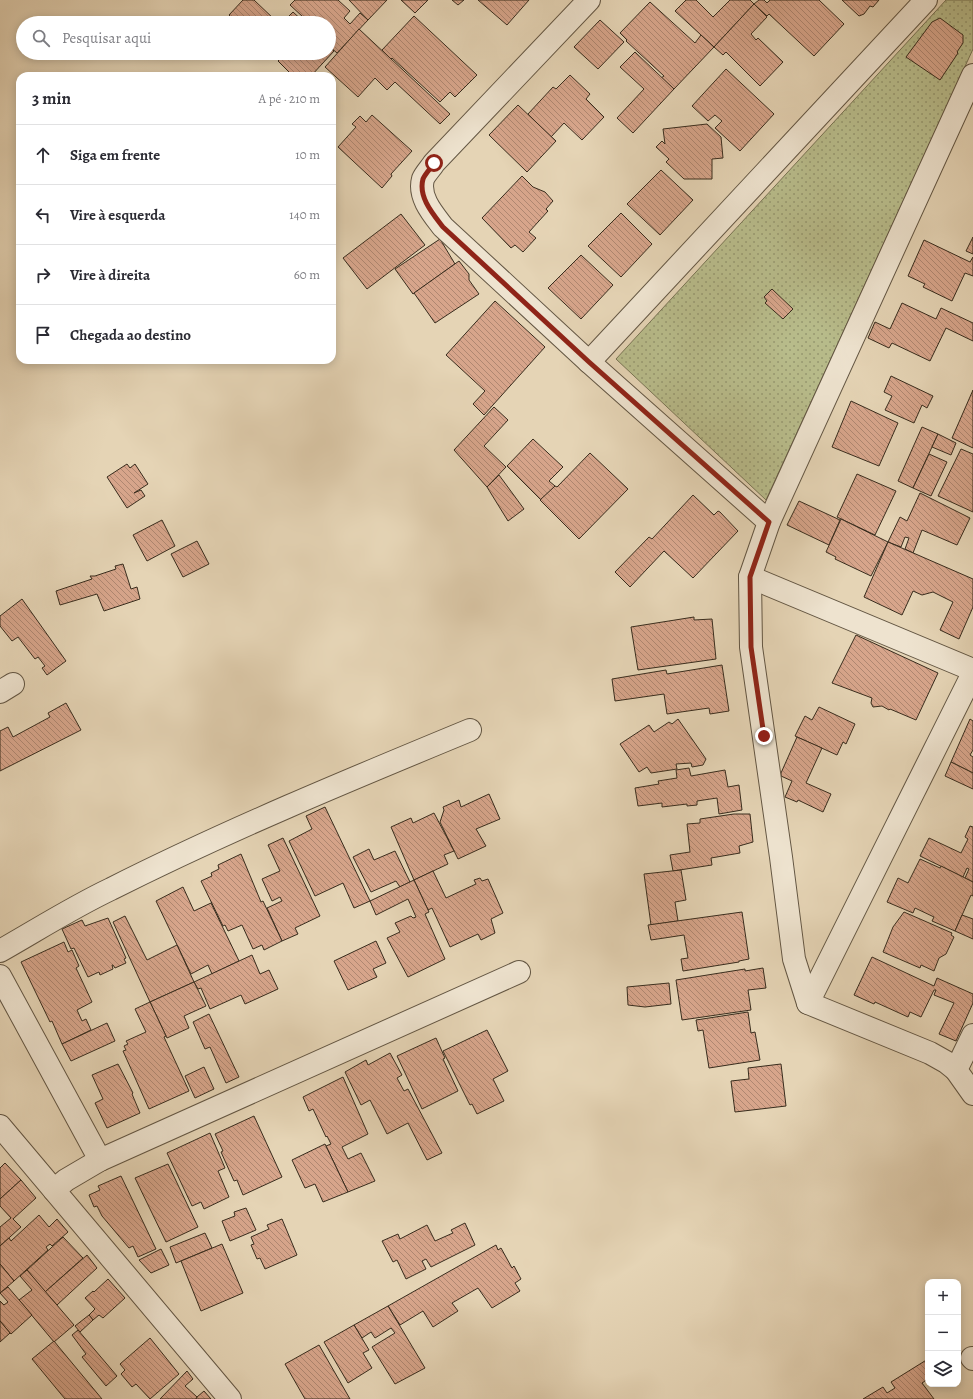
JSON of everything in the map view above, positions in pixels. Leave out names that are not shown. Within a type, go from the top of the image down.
[{"type":"street","points":[[589,0],[434,163],[423,178],[423,194],[430,210],[443,227],[589,362],[769,522]]},
{"type":"street","points":[[589,362],[926,0]]},
{"type":"street","points":[[808,1003],[794,959],[751,647],[750,577],[769,522],[973,75]]},
{"type":"street","points":[[750,577],[973,670]]},
{"type":"street","points":[[808,1003],[973,673]]},
{"type":"street","points":[[0,951],[109,889],[224,835],[346,781],[470,730]]},
{"type":"street","points":[[54,1190],[66,1180],[100,1160],[519,972]]},
{"type":"street","points":[[0,976],[100,1160]]},
{"type":"street","points":[[808,1003],[930,1053],[946,1062],[956,1070],[973,1094]]},
{"type":"street","points":[[956,1070],[973,1035]]},
{"type":"street","points":[[0,1126],[230,1399]]},
{"type":"green space","points":[[946,0],[973,0],[973,49],[766,500],[616,359]]},
{"type":"building","points":[[243,0],[254,0],[271,16],[230,16],[229,15]]},
{"type":"building","points":[[295,0],[338,0],[350,11],[344,18],[350,24],[360,13],[368,20],[337,53],[336,16],[302,16],[290,5]]},
{"type":"building","points":[[349,0],[387,0],[368,20]]},
{"type":"building","points":[[401,0],[428,0],[415,13]]},
{"type":"building","points":[[452,0],[464,0],[458,5]]},
{"type":"building","points":[[478,0],[529,0],[507,25]]},
{"type":"building","points":[[686,0],[696,0],[713,17],[730,0],[750,0],[754,4],[714,47],[675,11]]},
{"type":"building","points":[[759,0],[764,0],[767,3],[770,0],[819,0],[844,24],[814,56],[769,14],[767,16],[754,4]]},
{"type":"building","points":[[842,0],[879,0],[873,7],[870,6],[864,14],[859,16]]},
{"type":"building","points":[[650,2],[695,43],[701,35],[714,47],[674,89],[661,78],[664,76],[626,41],[627,40],[620,33]]},
{"type":"building","points":[[754,4],[767,17],[751,34],[756,40],[758,38],[783,62],[760,86],[726,52],[723,55],[714,47]]},
{"type":"building","points":[[293,12],[297,16],[289,16]]},
{"type":"building","points":[[414,16],[477,75],[455,97],[450,92],[440,102],[382,50]]},
{"type":"building","points":[[940,18],[963,35],[963,43],[940,80],[906,57],[932,22]]},
{"type":"building","points":[[600,20],[624,42],[598,69],[574,47]]},
{"type":"building","points":[[359,29],[450,114],[440,124],[395,82],[387,90],[375,78],[358,97],[336,77],[336,72],[330,72],[325,67],[331,60],[336,60],[336,55]]},
{"type":"building","points":[[635,52],[674,89],[633,133],[617,118],[644,89],[620,67]]},
{"type":"building","points":[[326,60],[315,72],[289,72],[278,61]]},
{"type":"building","points":[[726,69],[774,114],[740,151],[715,128],[722,121],[715,115],[708,121],[692,106]]},
{"type":"building","points":[[570,75],[590,94],[586,99],[604,117],[582,140],[564,123],[551,137],[528,114],[553,87],[556,89]]},
{"type":"building","points":[[518,105],[556,141],[527,172],[489,135]]},
{"type":"building","points":[[372,115],[412,151],[391,174],[392,176],[382,188],[338,147],[356,127],[352,124],[360,116],[366,122]]},
{"type":"building","points":[[707,124],[721,137],[723,158],[712,159],[712,179],[684,179],[666,162],[669,159],[656,147],[662,141],[665,144],[663,129]]},
{"type":"building","points":[[661,170],[693,200],[660,235],[627,204]]},
{"type":"building","points":[[522,176],[533,187],[545,192],[553,201],[546,209],[548,211],[529,232],[536,238],[523,252],[515,245],[511,248],[482,218]]},
{"type":"building","points":[[621,213],[652,244],[621,277],[588,246]]},
{"type":"building","points":[[401,214],[425,245],[367,289],[343,258]]},
{"type":"building","points":[[973,237],[973,254],[966,251]]},
{"type":"building","points":[[440,239],[455,264],[413,294],[395,269]]},
{"type":"building","points":[[924,240],[970,262],[973,257],[973,276],[965,273],[952,301],[923,287],[925,284],[908,276]]},
{"type":"building","points":[[581,255],[613,285],[581,319],[548,288]]},
{"type":"building","points":[[459,261],[469,274],[469,280],[479,294],[435,323],[414,293]]},
{"type":"building","points":[[772,289],[793,309],[783,319],[765,303],[767,301],[764,297]]},
{"type":"building","points":[[495,301],[545,347],[484,415],[473,404],[485,391],[446,355]]},
{"type":"building","points":[[902,303],[936,319],[941,308],[973,323],[973,341],[946,328],[930,361],[892,343],[889,348],[868,338],[875,322],[890,329]]},
{"type":"building","points":[[891,376],[933,396],[927,408],[922,405],[914,423],[885,410],[892,396],[884,392]]},
{"type":"building","points":[[973,390],[973,448],[952,438]]},
{"type":"building","points":[[851,401],[898,423],[879,466],[832,447]]},
{"type":"building","points":[[494,407],[508,420],[484,446],[506,467],[487,487],[454,450]]},
{"type":"building","points":[[922,427],[938,434],[913,488],[898,481]]},
{"type":"building","points":[[938,434],[956,443],[951,455],[932,447]]},
{"type":"building","points":[[533,439],[563,467],[549,481],[555,486],[541,500],[507,466]]},
{"type":"building","points":[[961,449],[973,454],[973,512],[938,496]]},
{"type":"building","points":[[590,453],[628,489],[579,539],[540,500],[555,486],[557,487]]},
{"type":"building","points":[[929,454],[947,462],[931,496],[913,488]]},
{"type":"building","points":[[127,464],[130,468],[135,464],[148,484],[134,493],[141,490],[145,496],[127,508],[107,477]]},
{"type":"building","points":[[857,474],[896,491],[875,535],[837,517]]},
{"type":"building","points":[[499,475],[524,509],[508,521],[487,487]]},
{"type":"building","points":[[920,493],[970,518],[957,545],[922,530],[913,553],[905,549],[909,538],[905,537],[901,547],[888,542],[900,517],[907,521]]},
{"type":"building","points":[[693,495],[714,515],[718,511],[720,512],[738,531],[693,578],[664,551],[630,587],[615,572],[649,537],[652,539]]},
{"type":"building","points":[[799,501],[840,520],[829,545],[787,525]]},
{"type":"building","points":[[841,519],[888,542],[871,576],[835,559],[836,557],[826,552]]},
{"type":"building","points":[[162,520],[175,546],[147,561],[133,535]]},
{"type":"building","points":[[197,541],[209,564],[183,577],[171,554]]},
{"type":"building","points":[[888,542],[973,579],[973,607],[959,639],[940,630],[953,602],[933,592],[922,595],[913,591],[902,615],[864,597]]},
{"type":"building","points":[[123,564],[131,589],[137,587],[140,599],[104,611],[97,594],[60,605],[56,591],[92,579],[90,576],[95,576],[116,569],[115,566]]},
{"type":"building","points":[[22,599],[66,661],[47,675],[42,668],[45,666],[38,657],[35,659],[18,637],[12,641],[0,626],[0,616]]},
{"type":"building","points":[[694,617],[694,620],[712,619],[716,659],[638,670],[631,627]]},
{"type":"building","points":[[856,635],[938,673],[916,720],[882,706],[873,707],[871,703],[872,698],[832,683]]},
{"type":"building","points":[[722,665],[729,711],[710,714],[709,708],[667,714],[664,694],[615,701],[612,679],[666,670],[667,674]]},
{"type":"building","points":[[66,703],[81,730],[0,771],[0,731],[8,727],[13,737],[50,717],[48,713]]},
{"type":"building","points":[[819,707],[855,724],[846,744],[843,742],[837,755],[795,736],[805,716],[812,720]]},
{"type":"building","points":[[678,719],[706,759],[703,765],[692,767],[691,763],[676,764],[677,769],[651,773],[647,767],[639,772],[620,744],[649,725],[654,732],[669,722],[672,724]]},
{"type":"building","points":[[970,719],[973,721],[973,750],[970,755],[973,757],[973,773],[951,762]]},
{"type":"building","points":[[797,737],[822,748],[806,783],[831,794],[823,812],[798,800],[797,802],[785,797],[792,781],[781,776],[781,773]]},
{"type":"building","points":[[951,762],[973,773],[973,789],[945,776]]},
{"type":"building","points":[[689,768],[691,776],[725,770],[728,787],[739,785],[742,810],[719,814],[717,798],[697,801],[697,805],[687,806],[687,804],[662,807],[662,803],[638,806],[635,788],[659,784],[658,781],[677,778],[676,770]]},
{"type":"building","points":[[489,794],[500,819],[476,829],[486,846],[458,859],[440,822],[444,810],[443,807],[459,800],[461,807]]},
{"type":"building","points":[[325,807],[370,901],[354,908],[343,883],[315,896],[289,841],[312,829],[306,816]]},
{"type":"building","points":[[434,813],[454,851],[444,855],[448,864],[414,880],[391,827],[411,818],[413,823]]},
{"type":"building","points":[[734,814],[750,814],[753,842],[739,846],[740,853],[711,858],[712,865],[673,871],[670,855],[690,852],[687,824],[700,823],[700,819]]},
{"type":"building","points":[[970,826],[973,827],[973,882],[965,878],[969,869],[967,868],[963,877],[920,856],[929,838],[961,853],[968,839],[965,837]]},
{"type":"building","points":[[283,838],[320,916],[295,928],[298,934],[282,941],[267,908],[282,901],[280,897],[272,901],[262,879],[280,871],[268,845]]},
{"type":"building","points":[[369,849],[374,860],[395,851],[410,882],[400,887],[396,881],[371,892],[353,857]]},
{"type":"building","points":[[241,854],[261,902],[263,901],[282,941],[264,950],[262,945],[253,949],[242,925],[228,931],[225,925],[223,926],[201,881],[212,876],[211,873],[219,869],[218,865]]},
{"type":"building","points":[[920,859],[940,868],[941,866],[973,882],[973,896],[971,895],[955,931],[932,921],[934,917],[915,908],[913,913],[887,902],[898,878],[908,883]]},
{"type":"building","points":[[681,870],[686,900],[675,902],[678,921],[651,925],[644,874]]},
{"type":"building","points":[[433,871],[446,898],[476,884],[474,880],[480,878],[482,881],[488,879],[503,913],[491,919],[495,933],[481,940],[478,934],[450,947],[432,908],[428,910],[414,880]]},
{"type":"building","points":[[414,880],[429,912],[425,914],[445,959],[408,977],[387,938],[400,932],[395,923],[411,916],[413,918],[416,917],[408,899],[376,915],[370,901]]},
{"type":"building","points":[[183,887],[194,911],[211,903],[239,961],[212,974],[208,965],[191,974],[156,901]]},
{"type":"building","points":[[742,912],[749,959],[683,971],[681,959],[688,958],[684,935],[651,940],[648,925]]},
{"type":"building","points":[[904,912],[952,933],[951,935],[954,937],[946,954],[939,958],[934,971],[921,965],[920,968],[883,952],[893,927]]},
{"type":"building","points":[[962,915],[973,919],[973,939],[955,931]]},
{"type":"building","points":[[125,916],[147,960],[177,945],[194,982],[150,1002],[113,922]]},
{"type":"building","points":[[108,918],[126,958],[124,959],[126,963],[115,968],[112,965],[113,969],[100,975],[99,972],[88,977],[74,948],[71,949],[62,929],[82,920],[85,926]]},
{"type":"building","points":[[376,941],[386,963],[373,969],[377,977],[348,990],[334,961]]},
{"type":"building","points":[[64,942],[68,952],[72,950],[79,966],[76,968],[92,1002],[77,1010],[82,1021],[86,1019],[91,1030],[62,1044],[52,1021],[50,1022],[21,962]]},
{"type":"building","points":[[252,955],[260,974],[269,970],[278,989],[245,1004],[241,995],[210,1009],[201,988],[198,989],[194,982]]},
{"type":"building","points":[[872,957],[934,986],[937,978],[973,994],[973,1003],[956,1041],[939,1034],[954,1003],[934,995],[936,990],[934,990],[921,1017],[910,1012],[908,1017],[875,1002],[874,1004],[854,995]]},
{"type":"building","points":[[763,968],[766,988],[748,990],[751,1010],[682,1020],[676,980],[745,969],[745,971]]},
{"type":"building","points":[[194,982],[206,1006],[184,1016],[189,1028],[167,1038],[150,1002]]},
{"type":"building","points":[[669,983],[671,1004],[645,1007],[628,1005],[627,987]]},
{"type":"building","points":[[150,1002],[166,1036],[164,1037],[189,1091],[149,1109],[123,1051],[126,1050],[124,1046],[128,1044],[126,1041],[146,1032],[135,1009]]},
{"type":"building","points":[[748,1012],[751,1033],[755,1032],[760,1060],[709,1068],[703,1030],[698,1031],[696,1020]]},
{"type":"building","points":[[209,1014],[239,1077],[226,1083],[210,1047],[205,1049],[193,1022]]},
{"type":"building","points":[[107,1023],[115,1041],[71,1061],[62,1044]]},
{"type":"building","points":[[487,1030],[508,1071],[493,1079],[504,1101],[477,1114],[472,1104],[470,1105],[443,1051]]},
{"type":"building","points":[[436,1038],[445,1058],[443,1059],[458,1091],[422,1109],[397,1056]]},
{"type":"building","points":[[390,1053],[402,1075],[397,1078],[404,1091],[408,1089],[442,1153],[427,1160],[408,1123],[387,1134],[370,1100],[361,1105],[345,1072],[366,1060],[368,1065]]},
{"type":"building","points":[[118,1064],[133,1093],[132,1094],[140,1113],[107,1128],[95,1103],[103,1099],[92,1075]]},
{"type":"building","points":[[781,1064],[786,1106],[735,1112],[731,1081],[749,1079],[748,1068]]},
{"type":"building","points":[[204,1067],[214,1089],[195,1098],[185,1076]]},
{"type":"building","points":[[343,1077],[368,1134],[342,1147],[348,1159],[361,1153],[375,1181],[348,1192],[326,1146],[331,1144],[327,1136],[326,1137],[313,1109],[309,1111],[303,1097]]},
{"type":"building","points":[[254,1116],[282,1177],[243,1195],[237,1180],[234,1181],[215,1134]]},
{"type":"building","points":[[210,1133],[225,1168],[218,1171],[229,1197],[204,1209],[201,1202],[192,1206],[167,1153]]},
{"type":"building","points":[[325,1144],[348,1192],[323,1202],[315,1184],[305,1188],[292,1160]]},
{"type":"building","points":[[5,1163],[21,1180],[0,1199],[0,1168]]},
{"type":"building","points":[[168,1164],[198,1227],[166,1242],[135,1178]]},
{"type":"building","points":[[121,1176],[156,1249],[138,1257],[133,1246],[129,1248],[102,1216],[97,1206],[94,1207],[89,1195],[100,1190],[98,1186]]},
{"type":"building","points":[[21,1180],[36,1198],[13,1219],[21,1227],[0,1246],[0,1227],[11,1218],[0,1206],[0,1199]]},
{"type":"building","points":[[246,1208],[256,1230],[230,1241],[222,1221],[235,1216],[234,1212]]},
{"type":"building","points":[[39,1215],[49,1227],[57,1219],[68,1232],[52,1246],[50,1244],[46,1247],[48,1250],[14,1281],[0,1264],[0,1246],[9,1238],[11,1241]]},
{"type":"building","points":[[282,1219],[297,1255],[265,1269],[260,1258],[257,1259],[251,1245],[254,1244],[251,1237],[269,1229],[267,1225]]},
{"type":"building","points":[[465,1223],[475,1245],[431,1267],[426,1259],[422,1261],[426,1269],[406,1279],[397,1260],[393,1262],[382,1241],[398,1234],[400,1239],[427,1225],[435,1241],[453,1233],[451,1230]]},
{"type":"building","points":[[205,1233],[212,1248],[176,1263],[170,1247]]},
{"type":"building","points":[[63,1237],[83,1258],[45,1292],[27,1270]]},
{"type":"building","points":[[222,1244],[243,1293],[201,1311],[181,1261]]},
{"type":"building","points":[[496,1245],[498,1250],[501,1248],[512,1268],[514,1266],[521,1279],[515,1283],[520,1291],[492,1308],[478,1288],[452,1303],[458,1311],[433,1327],[423,1311],[400,1325],[388,1306]]},
{"type":"building","points":[[161,1249],[169,1265],[151,1273],[139,1260]]},
{"type":"building","points":[[87,1255],[97,1268],[57,1305],[45,1292]]},
{"type":"building","points":[[0,1264],[14,1281],[0,1293]]},
{"type":"building","points":[[27,1270],[74,1325],[54,1342],[19,1300],[32,1290],[20,1276]]},
{"type":"building","points":[[108,1279],[125,1298],[103,1318],[99,1315],[93,1320],[89,1315],[95,1309],[85,1298]]},
{"type":"building","points":[[8,1287],[32,1315],[11,1334],[0,1321],[0,1301],[4,1305],[8,1302],[0,1293]]},
{"type":"building","points":[[388,1306],[425,1368],[395,1384],[372,1347],[395,1333],[391,1328],[375,1338],[371,1332],[362,1338],[354,1325]]},
{"type":"building","points":[[89,1315],[93,1320],[80,1332],[75,1326]]},
{"type":"building","points":[[0,1321],[10,1333],[0,1342]]},
{"type":"building","points":[[354,1325],[369,1350],[363,1353],[372,1368],[348,1383],[324,1342]]},
{"type":"building","points":[[78,1330],[117,1376],[106,1386],[82,1357],[86,1354],[72,1335]]},
{"type":"building","points":[[150,1338],[179,1374],[150,1399],[136,1384],[132,1387],[121,1374],[125,1370],[120,1364]]},
{"type":"building","points":[[54,1341],[102,1399],[65,1399],[32,1359]]},
{"type":"building","points":[[319,1345],[350,1399],[305,1399],[285,1364]]},
{"type":"building","points":[[925,1361],[925,1381],[922,1383],[934,1399],[863,1399],[883,1387],[887,1393],[895,1388],[891,1382]]},
{"type":"building","points":[[187,1371],[193,1379],[185,1386],[197,1397],[196,1399],[160,1399]]},
{"type":"building","points":[[204,1391],[211,1399],[196,1399],[197,1397]]},
{"type":"route","points":[[434,163],[423,178],[423,194],[430,210],[443,227],[589,362],[769,522],[750,577],[751,647],[764,736]]}]
